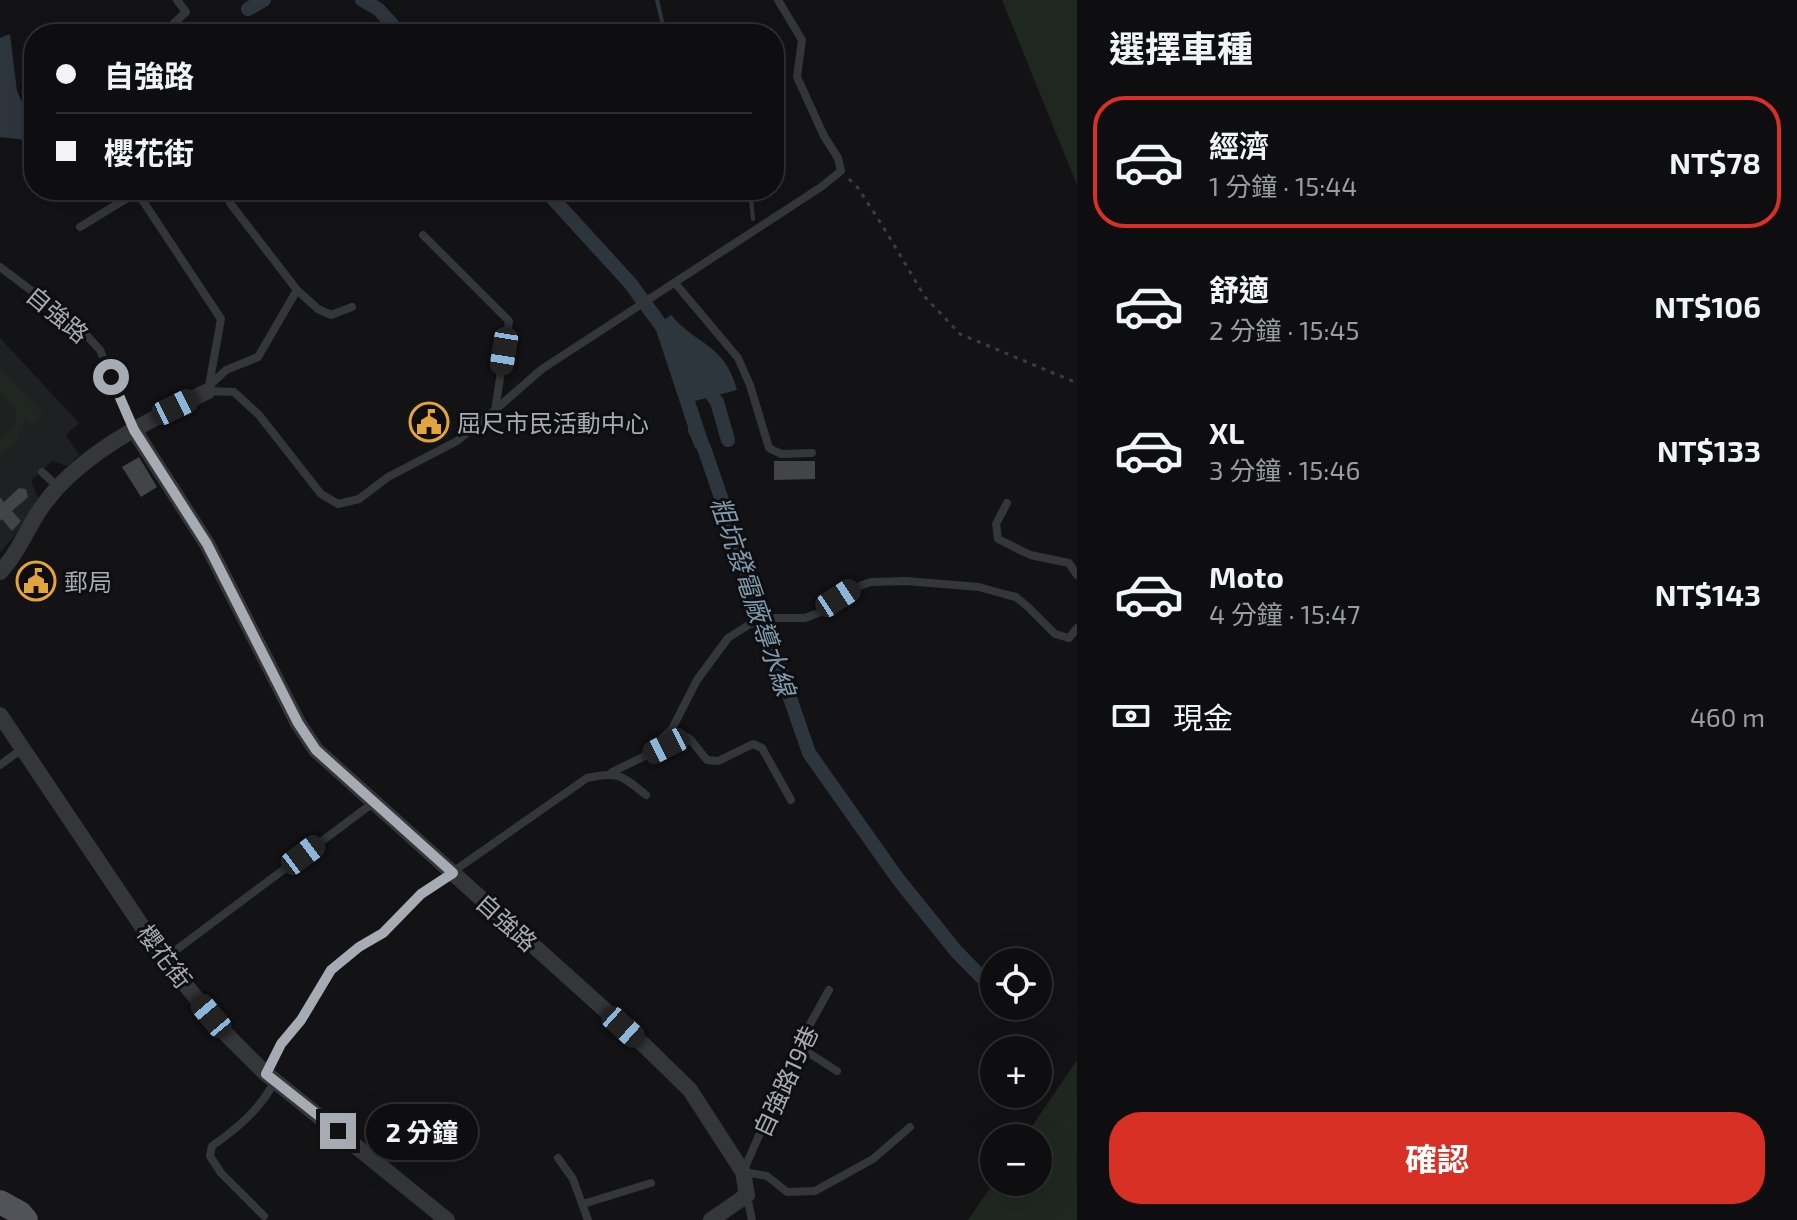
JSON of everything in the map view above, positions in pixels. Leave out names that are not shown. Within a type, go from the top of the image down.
[{"type":"main road","points":[[0,1202],[26,1220]]},
{"type":"street","points":[[0,572],[45,501],[83,464],[134,430],[208,389]]},
{"type":"street","name":"自強路","points":[[134,430],[207,544],[298,723],[316,750],[690,1090],[743,1172],[747,1195]]},
{"type":"street","name":"櫻花街","points":[[0,715],[164,959],[227,1035],[271,1077],[447,1220]]},
{"type":"street","points":[[712,1220],[747,1195]]},
{"type":"lane","points":[[173,24],[186,12],[177,0]]},
{"type":"lane","points":[[208,389],[234,392],[259,415],[321,494],[338,504],[359,499],[388,477],[457,441],[542,369],[841,171],[838,158],[824,136],[797,77],[802,40],[778,0]]},
{"type":"lane","points":[[80,227],[122,200]]},
{"type":"lane","points":[[142,200],[221,319],[208,389]]},
{"type":"lane","points":[[230,200],[297,290],[318,309],[331,315],[352,307]]},
{"type":"lane","points":[[423,235],[509,321],[495,410]]},
{"type":"lane","name":"自強路","points":[[0,267],[77,325],[100,350],[134,430]]},
{"type":"lane","points":[[675,283],[738,358],[750,385],[769,448],[781,454],[812,453]]},
{"type":"lane","points":[[208,389],[226,370],[258,357],[297,290]]},
{"type":"lane","points":[[42,472],[58,487]]},
{"type":"lane","points":[[1007,503],[996,524],[998,539],[1030,555],[1069,563],[1077,575]]},
{"type":"lane","points":[[643,757],[672,729],[697,680],[728,638],[750,624],[775,618],[805,618],[824,611],[854,588],[871,582],[906,581],[979,587],[1016,597],[1055,634],[1069,638],[1077,628]]},
{"type":"lane","points":[[264,1216],[221,1173],[210,1156],[212,1146],[239,1127],[267,1096],[281,1044],[301,1020],[331,970],[359,947],[383,933],[421,894],[587,778],[612,772],[666,746],[681,734],[690,739],[707,760],[718,761],[753,744],[762,748],[791,800]]},
{"type":"lane","points":[[0,765],[22,749]]},
{"type":"lane","points":[[612,772],[646,795]]},
{"type":"lane","points":[[164,959],[373,803]]},
{"type":"lane","name":"自強路19巷","points":[[743,1172],[798,1046],[829,990]]},
{"type":"lane","points":[[798,1046],[837,1071]]},
{"type":"lane","points":[[743,1172],[767,1176],[787,1192],[815,1191],[873,1159],[910,1127]]},
{"type":"lane","points":[[558,1158],[573,1179],[588,1220]]},
{"type":"lane","points":[[583,1204],[651,1183]]},
{"type":"lane","points":[[747,1195],[752,1220]]},
{"type":"path","points":[[841,171],[858,188],[925,297],[960,334],[1077,383]]},
{"type":"shaded area","points":[[1002,0],[1077,0],[1077,185]]},
{"type":"shaded area","points":[[10,34],[17,91],[24,107],[24,140],[0,137],[0,38]]},
{"type":"shaded area","points":[[671,315],[725,363],[737,390],[695,401],[709,443],[695,448],[655,327]]},
{"type":"shaded area","points":[[0,338],[79,423],[66,435],[79,455],[67,466],[52,461],[31,481],[38,498],[0,553]]},
{"type":"shaded area","points":[[0,368],[43,414],[32,424],[26,417],[15,442],[0,454],[0,441],[13,428],[16,416],[0,390]]},
{"type":"shaded area","points":[[1077,1060],[1077,1220],[968,1220],[984,1196],[1052,1196],[1052,1124],[1034,1124],[1044,1108],[1052,1108],[1052,1097]]},
{"type":"building","points":[[139,457],[157,487],[141,497],[122,467]]},
{"type":"building","points":[[774,461],[815,461],[815,479],[774,480]]},
{"type":"building","points":[[19,488],[26,489],[28,497],[12,511],[21,521],[12,531],[2,519],[0,521],[0,497],[4,502]]},
{"type":"building","name":"郵局","points":[[35,567],[50,580],[36,595],[22,581]]},
{"type":"waterway","name":"粗坑發電廠導水線","points":[[248,9],[264,0]]},
{"type":"waterway","name":"粗坑發電廠導水線","points":[[362,0],[378,9],[392,24]]},
{"type":"waterway","points":[[657,0],[663,24]]},
{"type":"waterway","name":"粗坑發電廠導水線","points":[[554,200],[630,283],[671,339]]},
{"type":"waterway","points":[[751,200],[753,219]]},
{"type":"waterway","points":[[702,381],[717,402],[728,440]]},
{"type":"waterway","name":"粗坑發電廠導水線","points":[[695,430],[704,448],[809,753],[898,879],[980,976]]},
{"type":"place","name":"屈尺市民活動中心","points":[[429,422]]},
{"type":"place","name":"郵局","points":[[36,581]]},
{"type":"route","points":[[111,377],[134,430],[207,544],[298,723],[316,750],[453,873],[421,894],[383,933],[359,947],[331,970],[301,1020],[281,1044],[266,1074],[338,1131]]}]
